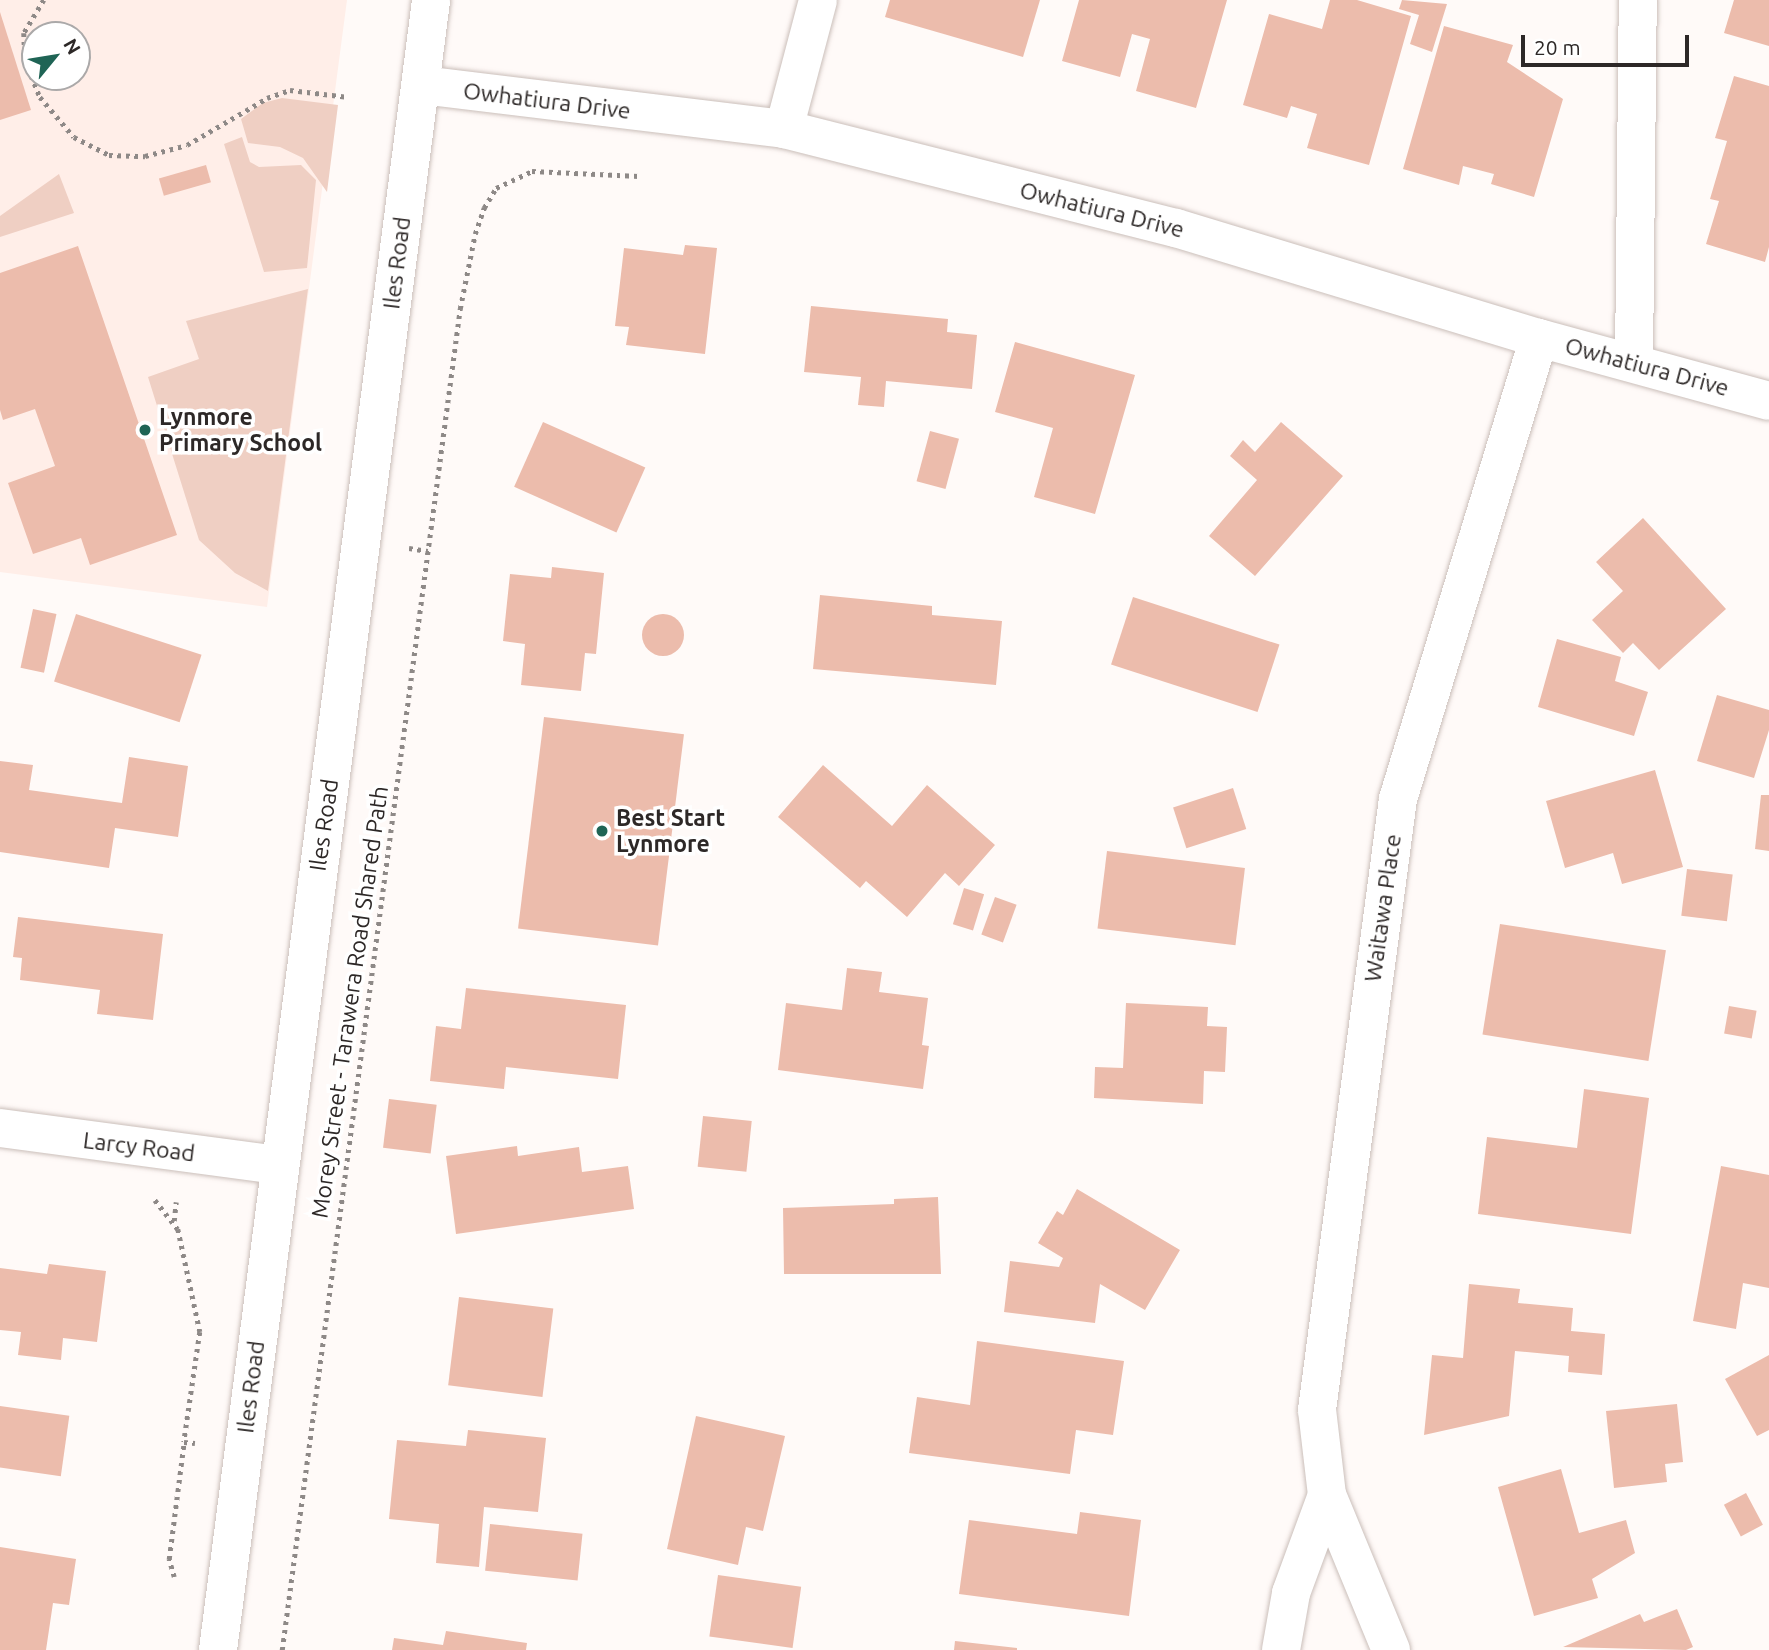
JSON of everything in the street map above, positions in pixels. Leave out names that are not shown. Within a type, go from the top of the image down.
[{"type":"street","name":"Iles Road","points":[[218,1650],[431,0]]},
{"type":"street","points":[[785,129],[818,0]]},
{"type":"street","points":[[1634,362],[1638,0]]},
{"type":"street","name":"Owhatiura Drive","points":[[421,85],[785,129],[1176,228],[1539,338],[1769,401]]},
{"type":"street","name":"Waitawa Place","points":[[1391,1650],[1327,1495],[1317,1410],[1398,799],[1539,338]]},
{"type":"street","name":"Larcy Road","points":[[0,1128],[279,1165]]},
{"type":"street","name":"Waitawa Place","points":[[1281,1650],[1291,1593],[1327,1495]]},
{"type":"path","points":[[44,0],[24,33],[25,60],[40,97],[74,137],[109,155],[145,156],[187,145],[267,97],[290,90],[349,97]]},
{"type":"path","name":"Morey Street - Tarawera Road Shared Path","points":[[282,1650],[460,309],[484,208],[496,188],[532,171],[639,176]]},
{"type":"path","points":[[417,550],[428,551]]},
{"type":"path","points":[[151,1197],[167,1210],[178,1230],[200,1332],[169,1559],[174,1577]]},
{"type":"path","points":[[184,1441],[198,1444]]},
{"type":"path","points":[[298,1457],[307,1458]]},
{"type":"shaded area","name":"Lynmore Primary School","points":[[0,0],[347,0],[267,607],[0,572]]},
{"type":"shaded area","points":[[282,98],[338,105],[327,192],[303,158],[280,147],[248,143],[241,119],[263,103]]},
{"type":"shaded area","points":[[242,137],[250,162],[259,167],[301,165],[316,180],[307,268],[264,272],[224,144]]},
{"type":"shaded area","points":[[59,174],[74,213],[0,237],[0,216]]},
{"type":"shaded area","points":[[308,289],[268,591],[235,573],[199,540],[148,377],[199,359],[186,321]]},
{"type":"building","points":[[890,0],[1040,0],[1023,57],[885,17]]},
{"type":"building","points":[[1079,0],[1227,0],[1196,108],[1136,91],[1150,39],[1132,34],[1120,77],[1062,61]]},
{"type":"building","points":[[1330,0],[1357,0],[1411,16],[1369,165],[1307,148],[1317,114],[1291,106],[1287,118],[1243,105],[1269,14],[1322,29]]},
{"type":"building","points":[[1402,0],[1447,4],[1432,52],[1410,44],[1419,15],[1399,9]]},
{"type":"building","points":[[1734,0],[1769,0],[1769,46],[1724,33]]},
{"type":"building","points":[[0,12],[21,78],[21,91],[25,91],[31,110],[0,120]]},
{"type":"building","points":[[1444,26],[1513,45],[1507,62],[1563,99],[1534,197],[1491,184],[1494,174],[1463,166],[1459,185],[1403,169]]},
{"type":"building","points":[[1734,76],[1769,86],[1769,247],[1765,262],[1706,244],[1719,201],[1710,199],[1727,141],[1715,138]]},
{"type":"building","points":[[206,165],[211,182],[164,196],[159,179]]},
{"type":"building","points":[[685,245],[717,248],[705,354],[626,345],[629,327],[615,326],[624,248],[683,255]]},
{"type":"building","points":[[78,246],[177,535],[90,565],[81,538],[33,554],[8,483],[55,466],[35,409],[3,420],[0,410],[0,273]]},
{"type":"building","points":[[811,306],[948,319],[947,332],[977,335],[972,389],[886,381],[884,407],[858,405],[861,377],[804,372]]},
{"type":"building","points":[[1015,342],[1135,375],[1095,514],[1034,497],[1053,428],[995,412]]},
{"type":"building","points":[[543,422],[645,468],[616,532],[514,487]]},
{"type":"building","points":[[1281,422],[1343,476],[1255,576],[1209,536],[1257,480],[1230,456],[1243,440],[1255,452]]},
{"type":"building","points":[[930,431],[959,439],[946,489],[917,481]]},
{"type":"building","points":[[1643,518],[1726,609],[1659,670],[1633,643],[1623,653],[1592,620],[1623,591],[1596,562]]},
{"type":"building","points":[[552,567],[604,573],[596,654],[585,653],[581,691],[521,685],[525,644],[503,641],[510,574],[551,578]]},
{"type":"building","points":[[820,595],[932,606],[932,615],[1002,621],[996,685],[813,669]]},
{"type":"building","points":[[1133,597],[1279,645],[1258,712],[1111,665]]},
{"type":"building","points":[[33,609],[56,614],[44,673],[21,668]]},
{"type":"building","points":[[76,614],[202,655],[180,722],[54,682]]},
{"type":"building","points":[[663,614],[678,620],[684,635],[678,650],[663,656],[648,650],[642,635],[648,620]]},
{"type":"building","points":[[1557,639],[1621,657],[1615,681],[1648,692],[1634,736],[1538,707]]},
{"type":"building","points":[[1717,695],[1769,710],[1769,730],[1754,778],[1697,761]]},
{"type":"building","name":"Best Start Lynmore","points":[[544,717],[684,734],[658,946],[518,928]]},
{"type":"building","points":[[129,757],[188,766],[178,837],[115,828],[109,868],[0,852],[0,761],[33,765],[29,790],[122,803]]},
{"type":"building","points":[[823,765],[892,826],[927,785],[995,845],[959,886],[945,873],[907,917],[866,881],[860,888],[778,817]]},
{"type":"building","points":[[1655,770],[1683,867],[1622,884],[1613,853],[1565,868],[1546,801]]},
{"type":"building","points":[[1233,788],[1246,829],[1186,848],[1173,807]]},
{"type":"building","points":[[1761,795],[1769,795],[1769,851],[1755,849]]},
{"type":"building","points":[[1107,851],[1245,868],[1235,945],[1097,928]]},
{"type":"building","points":[[1687,869],[1733,875],[1727,921],[1681,916]]},
{"type":"building","points":[[964,888],[984,894],[973,930],[953,924]]},
{"type":"building","points":[[995,897],[1017,905],[1003,942],[981,935]]},
{"type":"building","points":[[18,917],[163,934],[153,1020],[97,1014],[100,990],[20,980],[22,958],[13,957]]},
{"type":"building","points":[[1500,924],[1666,950],[1648,1061],[1482,1035]]},
{"type":"building","points":[[847,968],[882,972],[879,992],[928,998],[922,1045],[929,1046],[923,1089],[778,1070],[786,1003],[842,1010]]},
{"type":"building","points":[[466,988],[626,1005],[618,1079],[506,1067],[504,1089],[430,1081],[436,1026],[461,1029]]},
{"type":"building","points":[[1126,1003],[1208,1007],[1207,1026],[1227,1027],[1225,1072],[1204,1071],[1203,1104],[1094,1098],[1095,1067],[1123,1068]]},
{"type":"building","points":[[1729,1006],[1757,1011],[1752,1038],[1724,1034]]},
{"type":"building","points":[[1584,1089],[1649,1098],[1631,1234],[1478,1214],[1487,1137],[1577,1148]]},
{"type":"building","points":[[389,1099],[437,1105],[431,1153],[383,1148]]},
{"type":"building","points":[[703,1116],[752,1121],[746,1172],[698,1167]]},
{"type":"building","points":[[517,1146],[518,1156],[579,1147],[582,1172],[628,1166],[634,1209],[456,1234],[446,1156]]},
{"type":"building","points":[[1721,1166],[1769,1175],[1769,1288],[1743,1283],[1736,1329],[1693,1321]]},
{"type":"building","points":[[1077,1189],[1180,1250],[1145,1310],[1100,1284],[1095,1323],[1004,1312],[1010,1261],[1059,1267],[1063,1258],[1038,1243],[1057,1211],[1063,1215]]},
{"type":"building","points":[[938,1197],[941,1274],[784,1274],[783,1208],[894,1204],[894,1199]]},
{"type":"building","points":[[49,1264],[106,1271],[97,1342],[63,1338],[61,1360],[18,1355],[21,1332],[0,1330],[0,1268],[47,1274]]},
{"type":"building","points":[[1469,1284],[1520,1289],[1518,1303],[1573,1308],[1571,1331],[1605,1334],[1602,1375],[1568,1372],[1569,1356],[1515,1351],[1509,1416],[1424,1435],[1432,1355],[1463,1358]]},
{"type":"building","points":[[459,1297],[553,1309],[542,1397],[448,1385]]},
{"type":"building","points":[[977,1341],[1124,1361],[1113,1435],[1076,1430],[1070,1474],[909,1453],[917,1397],[970,1405]]},
{"type":"building","points":[[1769,1355],[1769,1430],[1757,1436],[1725,1379]]},
{"type":"building","points":[[1677,1404],[1683,1462],[1665,1464],[1667,1482],[1614,1488],[1606,1411]]},
{"type":"building","points":[[0,1406],[69,1416],[61,1476],[0,1468]]},
{"type":"building","points":[[696,1416],[785,1436],[763,1531],[746,1527],[738,1565],[667,1549]]},
{"type":"building","points":[[468,1430],[546,1438],[538,1512],[484,1507],[479,1567],[436,1563],[439,1524],[389,1519],[397,1440],[466,1446]]},
{"type":"building","points":[[1561,1469],[1579,1533],[1626,1520],[1635,1553],[1592,1579],[1598,1598],[1534,1616],[1498,1487]]},
{"type":"building","points":[[1746,1493],[1763,1525],[1741,1537],[1724,1505]]},
{"type":"building","points":[[1080,1512],[1141,1520],[1129,1616],[959,1594],[969,1520],[1077,1534]]},
{"type":"building","points":[[490,1524],[582,1534],[578,1580],[485,1571]]},
{"type":"building","points":[[0,1547],[76,1559],[69,1605],[53,1603],[46,1650],[0,1650]]},
{"type":"building","points":[[718,1575],[801,1587],[793,1648],[709,1636]]},
{"type":"building","points":[[1677,1609],[1693,1647],[1686,1650],[1563,1647],[1640,1614],[1644,1622]]},
{"type":"building","points":[[446,1631],[527,1643],[526,1650],[392,1650],[394,1638],[443,1645]]},
{"type":"building","points":[[955,1641],[1017,1648],[1017,1650],[954,1650]]},
{"type":"place","name":"Lynmore Primary School","points":[[145,430]]},
{"type":"place","name":"Best Start Lynmore","points":[[602,831]]}]
